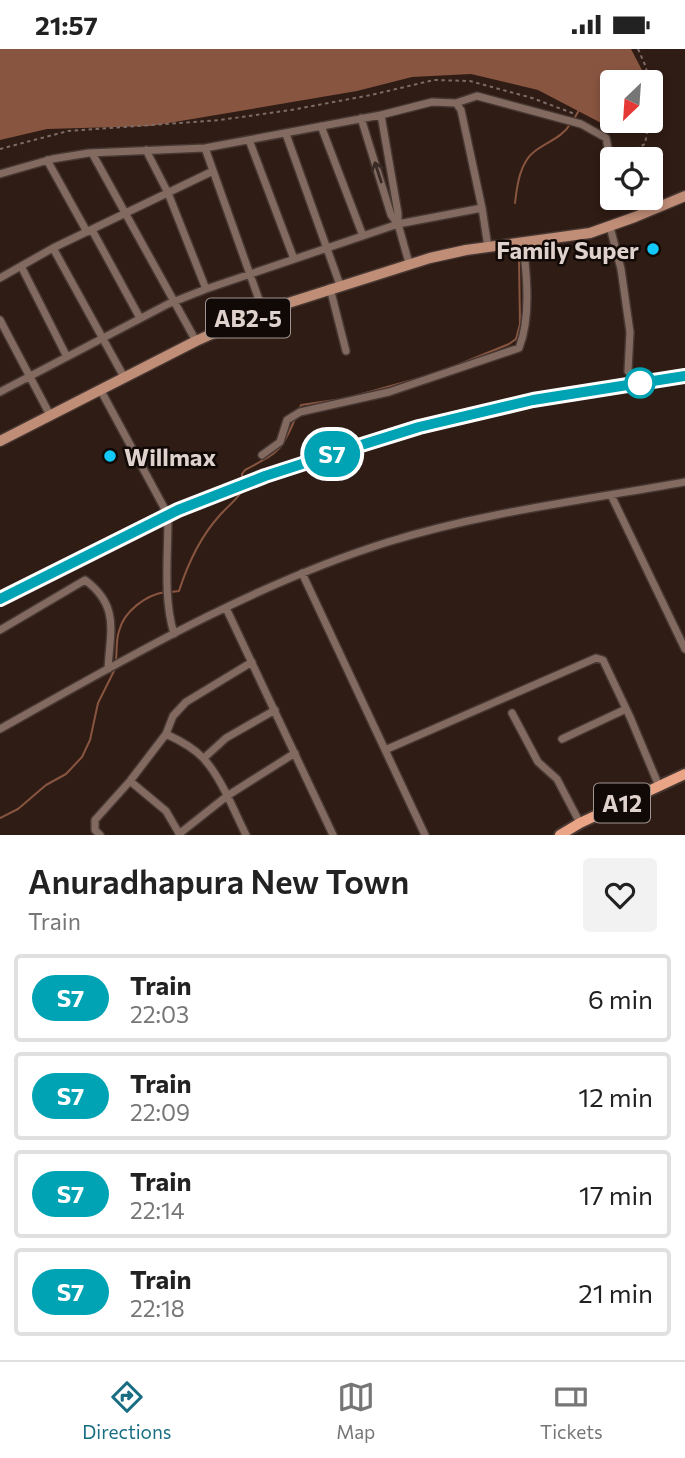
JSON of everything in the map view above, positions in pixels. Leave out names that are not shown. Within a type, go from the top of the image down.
[{"type":"highway","name":"A12","points":[[560,835],[685,774]]},
{"type":"main road","name":"AB2-5","points":[[0,441],[196,341],[263,311],[409,263],[488,247],[569,237],[610,227],[685,195]]},
{"type":"street","points":[[0,174],[47,160],[92,153],[205,148],[381,115],[432,102],[456,103],[477,96],[581,124],[606,138],[608,147]]},
{"type":"street","points":[[456,103],[461,110],[488,247]]},
{"type":"street","points":[[381,115],[398,224],[409,263]]},
{"type":"street","points":[[360,118],[391,215],[398,224]]},
{"type":"street","points":[[321,126],[362,236]]},
{"type":"street","points":[[286,134],[327,248],[346,351]]},
{"type":"street","points":[[249,140],[294,259]]},
{"type":"street","points":[[205,148],[263,311]]},
{"type":"street","points":[[146,150],[168,193],[206,289]]},
{"type":"street","points":[[92,153],[196,341]]},
{"type":"street","points":[[47,160],[140,318]]},
{"type":"street","points":[[0,278],[53,248],[213,171]]},
{"type":"street","points":[[0,392],[140,318],[206,289],[398,224],[482,208]]},
{"type":"street","points":[[610,227],[621,269],[630,332],[628,371]]},
{"type":"street","points":[[262,455],[280,442],[288,421],[297,414],[389,392],[519,348],[526,332],[527,275],[519,244]]},
{"type":"street","points":[[53,248],[124,377]]},
{"type":"street","points":[[22,266],[67,357]]},
{"type":"street","points":[[0,320],[50,415]]},
{"type":"street","points":[[100,390],[167,515],[167,586],[169,618],[174,634]]},
{"type":"street","points":[[0,729],[122,660],[302,573],[389,542],[438,529],[685,482]]},
{"type":"street","points":[[611,495],[685,649]]},
{"type":"street","points":[[302,573],[425,835]]},
{"type":"street","points":[[0,630],[85,580],[104,599],[112,619],[110,667]]},
{"type":"street","points":[[226,608],[333,835]]},
{"type":"street","points":[[385,750],[596,657],[603,660],[659,786]]},
{"type":"street","points":[[100,835],[95,830],[95,820],[130,782],[166,734],[173,716],[186,702],[252,662]]},
{"type":"street","points":[[562,739],[626,709]]},
{"type":"street","points":[[204,758],[226,738],[275,711]]},
{"type":"street","points":[[512,713],[538,762],[556,779],[580,823]]},
{"type":"street","points":[[166,734],[182,741],[204,758],[246,835]]},
{"type":"street","points":[[130,782],[166,811],[179,835],[227,796],[295,753]]},
{"type":"path","points":[[638,49],[646,70]]},
{"type":"shaded area","points":[[0,49],[631,49],[642,70],[600,70],[600,122],[538,90],[471,74],[412,77],[357,91],[151,126],[47,129],[0,140]]},
{"type":"waterway","points":[[574,119],[579,110]]},
{"type":"waterway","points":[[515,203],[518,182],[526,161],[571,123]]},
{"type":"waterway","points":[[445,370],[516,339],[520,324],[519,260]]},
{"type":"waterway","points":[[351,397],[423,377]]},
{"type":"waterway","points":[[299,410],[301,405],[342,399]]},
{"type":"waterway","points":[[171,592],[179,591],[201,541],[222,512],[241,493],[242,474],[277,451],[295,419]]},
{"type":"waterway","points":[[116,660],[118,634],[126,617],[143,600],[165,592]]},
{"type":"waterway","points":[[0,818],[18,809],[46,785],[66,774],[82,757],[90,740],[98,703],[115,669]]},
{"type":"railway","points":[[0,599],[157,519],[266,475],[354,445],[488,409],[685,376]]},
{"type":"train","name":"S7","points":[[0,599],[178,510],[265,476],[419,427],[475,413],[533,400],[685,376]]},
{"type":"place","name":"Family Super","points":[[653,249]]},
{"type":"place","name":"Willmax","points":[[110,456]]}]
